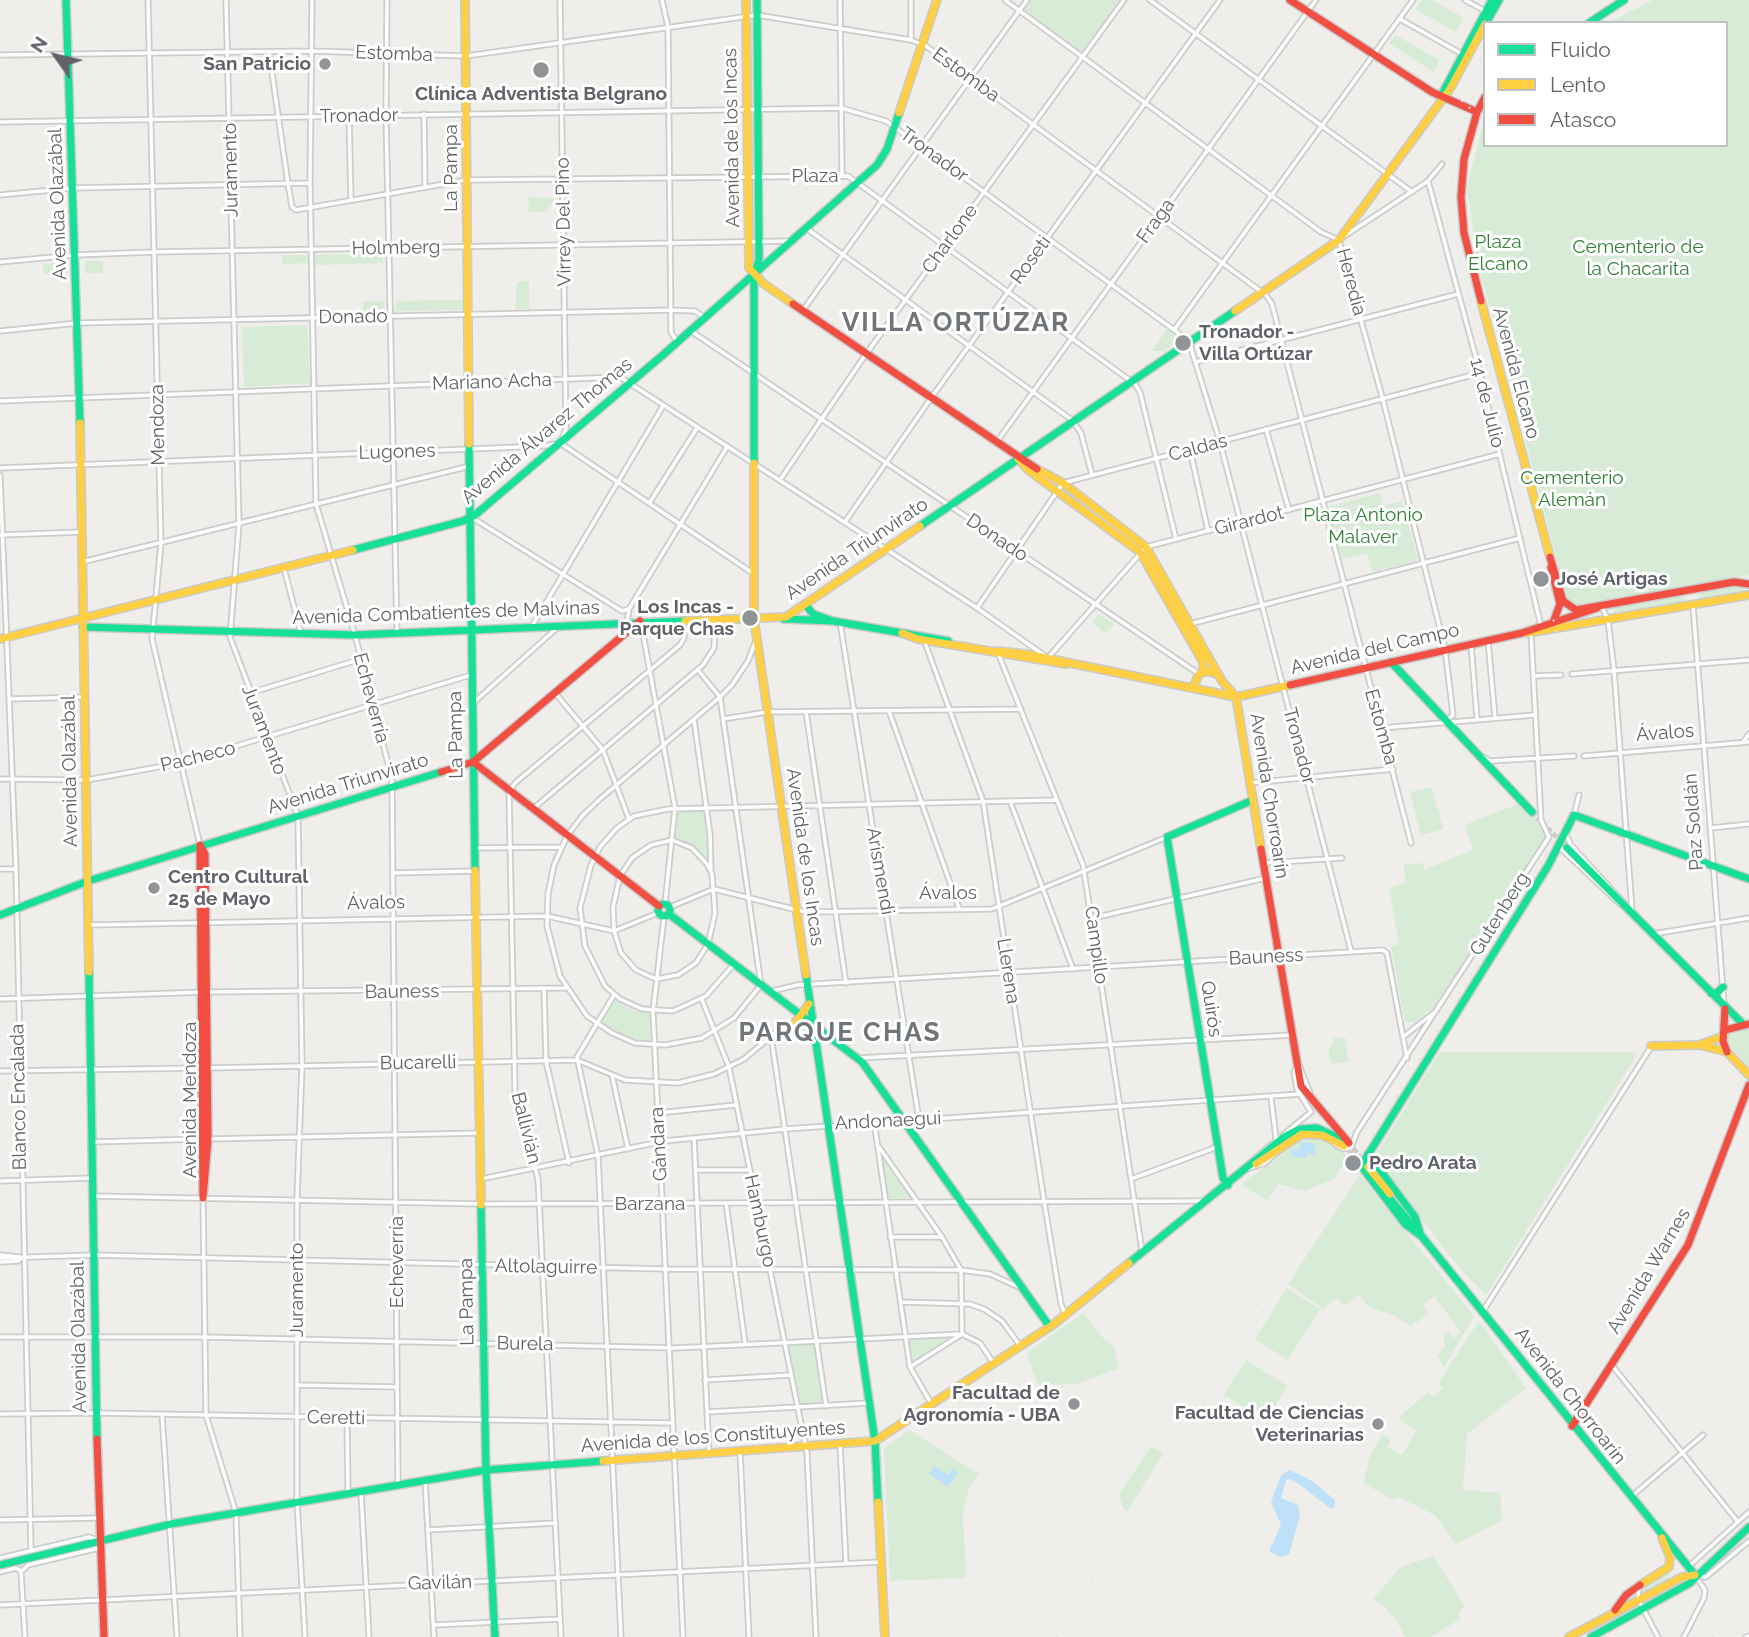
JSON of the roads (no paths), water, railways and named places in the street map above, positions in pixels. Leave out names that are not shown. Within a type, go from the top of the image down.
[{"type":"main road","name":"Avenida Olazábal","points":[[65,0],[80,397],[89,1068],[98,1518],[104,1637]]},
{"type":"main road","name":"La Pampa","points":[[465,0],[474,871],[486,1470],[495,1637]]},
{"type":"main road","name":"Avenida de los Incas","points":[[746,0],[748,242],[749,268],[754,274]]},
{"type":"main road","name":"Avenida de los Incas","points":[[757,0],[759,260],[754,274],[754,619],[875,1441],[885,1637]]},
{"type":"main road","name":"Avenida Álvarez Thomas","points":[[3,638],[83,623],[471,517],[691,331],[881,161],[937,0]]},
{"type":"main road","points":[[1290,0],[1432,92],[1476,112]]},
{"type":"main road","name":"Avenida Triunvirato","points":[[0,915],[88,881],[473,762],[640,621],[779,618],[805,604],[1187,341],[1339,240],[1441,96],[1450,89],[1492,0]]},
{"type":"main road","name":"Avenida Triunvirato","points":[[1487,21],[1499,0]]},
{"type":"main road","points":[[1592,21],[1624,0]]},
{"type":"main road","name":"Avenida Triunvirato","points":[[1464,55],[1483,27]]},
{"type":"main road","points":[[1432,92],[1436,105]]},
{"type":"main road","name":"Avenida Elcano","points":[[1483,100],[1476,112],[1462,170],[1464,233],[1551,567],[1569,618]]},
{"type":"main road","name":"Avenida Chorroarín","points":[[754,274],[802,311],[1018,458],[1028,470],[1061,487],[1143,549],[1186,626],[1236,697],[1303,1090],[1348,1142]]},
{"type":"main road","name":"Avenida del Campo","points":[[1562,604],[1576,610],[1734,582],[1749,584]]},
{"type":"main road","points":[[1691,590],[1693,605]]},
{"type":"main road","name":"Avenida del Campo","points":[[1522,633],[1749,595]]},
{"type":"main road","points":[[805,604],[813,614],[837,622]]},
{"type":"main road","points":[[1553,623],[1562,604]]},
{"type":"main road","points":[[1612,619],[1611,612],[1615,604]]},
{"type":"main road","name":"Avenida del Campo","points":[[1236,697],[1522,633],[1600,607]]},
{"type":"main road","points":[[779,618],[837,622],[902,633],[1236,697]]},
{"type":"main road","points":[[1569,618],[1578,624]]},
{"type":"main road","name":"Avenida Combatientes de Malvinas","points":[[83,623],[153,629],[355,635],[640,621]]},
{"type":"main road","name":"Avenida Chorroarín","points":[[1186,626],[1203,662],[1201,673]]},
{"type":"main road","points":[[997,651],[1026,654],[1047,660]]},
{"type":"main road","points":[[1391,662],[1532,812]]},
{"type":"main road","points":[[1193,688],[1201,673],[1219,676]]},
{"type":"main road","points":[[473,762],[858,1058],[1050,1327]]},
{"type":"main road","name":"Ávalos","points":[[1167,836],[1253,800]]},
{"type":"main road","points":[[1574,815],[1749,879]]},
{"type":"main road","name":"Gutenberg","points":[[1366,1163],[1566,833],[1574,815]]},
{"type":"main road","name":"Quirós","points":[[1167,836],[1223,1178],[1228,1185]]},
{"type":"main road","name":"Avenida Mendoza","points":[[200,845],[204,1198]]},
{"type":"main road","points":[[1567,848],[1725,1009],[1746,1024]]},
{"type":"main road","points":[[1709,993],[1717,993],[1723,987]]},
{"type":"main road","points":[[795,1023],[810,1000]]},
{"type":"main road","name":"Paz Soldán","points":[[1725,1009],[1724,1033],[1727,1052]]},
{"type":"main road","points":[[1699,1045],[1746,1024]]},
{"type":"main road","points":[[817,1043],[821,1036],[829,1036]]},
{"type":"main road","points":[[1651,1046],[1699,1045],[1727,1052],[1749,1075]]},
{"type":"main road","name":"Avenida Warnes","points":[[1572,1426],[1694,1232],[1749,1085]]},
{"type":"main road","name":"Avenida de los Constituyentes","points":[[0,1565],[99,1544],[171,1524],[486,1470],[875,1441],[1050,1327],[1247,1169],[1302,1133],[1348,1142]]},
{"type":"main road","name":"Avenida Chorroarín","points":[[1366,1163],[1572,1426],[1695,1575]]},
{"type":"main road","points":[[1591,1637],[1690,1583],[1695,1575],[1749,1527]]},
{"type":"main road","points":[[1612,1614],[1626,1595],[1669,1567],[1669,1553],[1661,1535]]},
{"type":"main road","points":[[1569,1637],[1578,1635],[1638,1599],[1682,1577],[1695,1575]]},
{"type":"street","name":"Mendoza","points":[[148,0],[161,543],[153,629],[180,763],[200,845]]},
{"type":"street","name":"Juramento","points":[[226,0],[239,524],[233,582],[231,644],[298,816],[302,1066],[297,1198],[297,1502],[305,1637]]},
{"type":"street","name":"Echeverría","points":[[312,0],[310,207],[316,504],[355,635],[392,788],[398,1485]]},
{"type":"street","points":[[387,0],[387,194],[397,634]]},
{"type":"street","name":"Virrey Del Pino","points":[[560,0],[565,313],[563,379],[566,429],[560,443]]},
{"type":"street","points":[[662,0],[668,27],[671,332],[677,342]]},
{"type":"street","points":[[840,0],[842,174]]},
{"type":"street","points":[[911,0],[911,40]]},
{"type":"street","name":"Heredia","points":[[1005,0],[1321,232],[1339,240],[1404,481],[1445,649],[1453,715],[1446,720]]},
{"type":"street","points":[[802,311],[1027,0]]},
{"type":"street","name":"Charlone","points":[[780,480],[866,354],[1124,0]]},
{"type":"street","points":[[1150,0],[1412,191]]},
{"type":"street","name":"Roseti","points":[[845,522],[968,345],[1220,0]]},
{"type":"street","name":"Fraga","points":[[996,443],[1316,0]]},
{"type":"street","points":[[1174,330],[1413,0]]},
{"type":"street","points":[[1465,0],[1485,11]]},
{"type":"street","name":"Estomba","points":[[0,55],[312,51],[466,56],[757,15],[922,44],[1262,290],[1272,304],[1411,844]]},
{"type":"street","points":[[1400,19],[1464,55]]},
{"type":"street","points":[[270,52],[288,184],[294,209],[310,207]]},
{"type":"street","name":"Tronador","points":[[0,122],[841,108],[883,119],[1187,341],[1220,442],[1351,951]]},
{"type":"street","points":[[424,114],[425,187]]},
{"type":"street","points":[[349,116],[351,200]]},
{"type":"street","points":[[1339,240],[1428,181],[1442,164]]},
{"type":"street","name":"Plaza","points":[[310,207],[467,180],[842,174],[858,182],[1130,380],[1140,392],[1176,540]]},
{"type":"street","name":"14 de Julio","points":[[1428,181],[1480,373],[1541,626]]},
{"type":"street","points":[[0,195],[73,188],[310,183]]},
{"type":"street","points":[[806,229],[1072,420],[1081,433],[1092,475]]},
{"type":"street","name":"Holmberg","points":[[0,262],[75,254],[792,241]]},
{"type":"street","points":[[1196,362],[1458,294]]},
{"type":"street","name":"Donado","points":[[0,331],[78,323],[671,310],[695,311],[705,318]]},
{"type":"street","name":"Donado","points":[[691,331],[1093,604],[1201,673]]},
{"type":"street","name":"Caldas","points":[[1061,487],[1092,475],[1480,373]]},
{"type":"street","name":"Mariano Acha","points":[[0,401],[616,377],[630,383],[977,608],[1030,643],[1047,660]]},
{"type":"street","points":[[531,628],[663,406]]},
{"type":"street","points":[[650,502],[697,428]]},
{"type":"street","points":[[1266,429],[1289,510]]},
{"type":"street","points":[[560,443],[754,574]]},
{"type":"street","name":"Lugones","points":[[0,468],[544,446],[560,443]]},
{"type":"street","points":[[627,623],[629,609],[727,447]]},
{"type":"street","points":[[1191,450],[1208,531]]},
{"type":"street","name":"Girardot","points":[[1143,549],[1500,454]]},
{"type":"street","points":[[82,562],[470,466]]},
{"type":"street","name":"Blanco Encalada","points":[[0,475],[3,638],[9,699],[16,869],[31,1551]]},
{"type":"street","points":[[977,608],[1061,487]]},
{"type":"street","points":[[471,517],[622,611],[629,609]]},
{"type":"street","points":[[1,535],[82,532]]},
{"type":"street","points":[[1186,626],[1521,538]]},
{"type":"street","points":[[1047,660],[1143,549]]},
{"type":"street","points":[[284,568],[301,634]]},
{"type":"street","name":"Paz Soldán","points":[[1693,605],[1725,1009]]},
{"type":"street","points":[[1600,607],[1612,619],[1629,910]]},
{"type":"street","points":[[532,809],[698,670],[712,652],[715,620]]},
{"type":"street","name":"Gándara","points":[[640,621],[658,704],[675,808],[653,1012],[684,1637]]},
{"type":"street","points":[[509,792],[515,783],[683,641],[684,621]]},
{"type":"street","name":"Arismendi","points":[[837,622],[855,711],[919,1120]]},
{"type":"street","points":[[472,704],[559,627]]},
{"type":"street","points":[[1531,633],[1538,759]]},
{"type":"street","name":"Llerena","points":[[924,637],[948,709],[984,801],[1044,1201],[1061,1304],[1066,1315]]},
{"type":"street","points":[[698,670],[720,697],[761,985],[740,1012],[714,1032],[690,1042],[654,1045],[623,1039],[596,1023],[565,988],[552,957],[547,916],[552,872],[561,847],[583,815],[720,697],[742,670],[756,638]]},
{"type":"street","points":[[1488,640],[1495,718]]},
{"type":"street","points":[[1026,654],[1030,643]]},
{"type":"street","points":[[1471,644],[1477,719]]},
{"type":"street","name":"Campillo","points":[[997,651],[1084,870],[1143,1253]]},
{"type":"street","points":[[250,693],[361,659]]},
{"type":"street","points":[[1572,674],[1749,660]]},
{"type":"street","name":"Pacheco","points":[[0,779],[87,780],[180,763],[471,675]]},
{"type":"street","points":[[1533,676],[1561,675]]},
{"type":"street","points":[[555,693],[603,750],[629,819]]},
{"type":"street","points":[[9,699],[85,696]]},
{"type":"street","points":[[723,719],[768,712],[1021,709]]},
{"type":"street","points":[[889,711],[959,908]]},
{"type":"street","points":[[806,712],[846,983]]},
{"type":"street","points":[[1381,727],[1535,715]]},
{"type":"street","points":[[694,719],[707,807],[715,913],[708,944],[691,968],[671,978],[656,979],[642,975],[621,953],[614,931],[614,899],[620,876],[628,863],[644,848],[672,840],[697,852],[712,874]]},
{"type":"street","points":[[1743,742],[1749,733]]},
{"type":"street","name":"Ávalos","points":[[1584,756],[1749,742]]},
{"type":"street","points":[[1477,753],[1490,761],[1574,756]]},
{"type":"street","name":"Gutenberg","points":[[1406,1058],[1548,839],[1549,833],[1541,817],[1538,759]]},
{"type":"street","points":[[1250,783],[1393,769]]},
{"type":"street","name":"Ballivián","points":[[509,792],[516,1100],[537,1169],[561,1637]]},
{"type":"street","name":"Gutenberg","points":[[1574,815],[1579,795]]},
{"type":"street","points":[[734,964],[702,1000],[673,1011],[653,1012],[614,995],[592,965],[581,925],[584,887],[595,857],[612,833],[629,819],[648,812],[675,808],[1057,800]]},
{"type":"street","points":[[1010,801],[1073,968]]},
{"type":"street","points":[[1711,828],[1749,824]]},
{"type":"street","points":[[1566,833],[1571,845],[1618,894],[1629,910]]},
{"type":"street","name":"Ávalos","points":[[714,889],[797,910],[998,906],[1167,836]]},
{"type":"street","points":[[1558,846],[1613,900],[1629,910]]},
{"type":"street","points":[[474,848],[561,847]]},
{"type":"street","points":[[1264,863],[1342,858]]},
{"type":"street","points":[[0,869],[16,869]]},
{"type":"street","points":[[393,873],[474,871]]},
{"type":"street","points":[[1093,918],[1266,878]]},
{"type":"street","points":[[614,931],[714,889]]},
{"type":"street","name":"Ávalos","points":[[89,925],[547,916],[614,931]]},
{"type":"street","points":[[1653,933],[1749,918]]},
{"type":"street","name":"Bauness","points":[[771,992],[808,985],[1385,950],[1403,1037]]},
{"type":"street","name":"Bauness","points":[[0,999],[203,992],[394,992],[565,988]]},
{"type":"street","points":[[544,989],[546,1061],[569,1163]]},
{"type":"street","points":[[614,995],[579,1051],[577,1060],[598,1156],[621,1637]]},
{"type":"street","name":"Hamburgo","points":[[702,1000],[729,1067],[806,1446],[816,1637]]},
{"type":"street","name":"Gutenberg","points":[[1403,1037],[1440,1007]]},
{"type":"street","points":[[795,1023],[813,1024]]},
{"type":"street","name":"Bucarelli","points":[[0,1072],[89,1068],[577,1060],[612,1075],[656,1083],[687,1082],[729,1067],[750,1055],[771,1036],[795,1023]]},
{"type":"street","points":[[858,1058],[1293,1035]]},
{"type":"street","points":[[771,1036],[826,1406]]},
{"type":"street","points":[[1348,1142],[1406,1058],[1403,1037]]},
{"type":"street","points":[[1483,1311],[1651,1046]]},
{"type":"street","name":"Avenida Chorroarín","points":[[1298,1063],[1294,1073],[1300,1094],[1311,1112]]},
{"type":"street","points":[[612,1075],[628,1149]]},
{"type":"street","name":"Andonaegui","points":[[481,1180],[659,1142],[694,1138],[828,1124],[1300,1094]]},
{"type":"street","points":[[1271,1097],[1276,1139]]},
{"type":"street","points":[[658,1113],[736,1105]]},
{"type":"street","name":"Avenida de los Constituyentes","points":[[1247,1169],[1259,1154],[1311,1112]]},
{"type":"street","points":[[874,1121],[910,1367],[932,1405]]},
{"type":"street","points":[[91,1142],[480,1133]]},
{"type":"street","points":[[694,1138],[709,1452]]},
{"type":"street","points":[[878,1146],[942,1237],[961,1270],[962,1334]]},
{"type":"street","points":[[1131,1179],[1218,1147]]},
{"type":"street","points":[[696,1170],[750,1170]]},
{"type":"street","points":[[0,1181],[92,1178]]},
{"type":"street","name":"Barzana","points":[[93,1196],[297,1198],[481,1204],[1206,1202]]},
{"type":"street","points":[[204,1198],[206,1415],[236,1513],[240,1637]]},
{"type":"street","points":[[726,1203],[745,1344]]},
{"type":"street","points":[[890,1237],[942,1237]]},
{"type":"street","name":"Altolaguirre","points":[[0,1258],[18,1261],[23,1258],[94,1255],[397,1265],[961,1270],[990,1274],[1025,1290]]},
{"type":"street","points":[[901,1302],[977,1306],[996,1316],[1020,1347]]},
{"type":"street","points":[[962,1334],[980,1343],[994,1364]]},
{"type":"street","points":[[910,1367],[962,1334]]},
{"type":"street","name":"Burela","points":[[0,1337],[95,1335],[669,1347],[962,1334]]},
{"type":"street","points":[[1611,1364],[1738,1522]]},
{"type":"street","points":[[705,1380],[791,1375]]},
{"type":"street","points":[[297,1385],[397,1387]]},
{"type":"street","points":[[707,1412],[869,1403]]},
{"type":"street","name":"Ceretti","points":[[0,1414],[96,1412],[672,1423]]},
{"type":"street","points":[[162,1414],[177,1637]]},
{"type":"street","points":[[347,1418],[348,1493]]},
{"type":"street","points":[[1631,1497],[1703,1434]]},
{"type":"street","points":[[840,1444],[846,1563]]},
{"type":"street","points":[[740,1451],[749,1637]]},
{"type":"street","points":[[425,1480],[434,1637]]},
{"type":"street","points":[[361,1491],[369,1637]]},
{"type":"street","points":[[1688,1567],[1749,1512]]},
{"type":"street","points":[[0,1520],[98,1518]]},
{"type":"street","points":[[428,1530],[556,1523]]},
{"type":"street","name":"Avenida de los Constituyentes","points":[[0,1558],[89,1537],[99,1544]]},
{"type":"street","points":[[1695,1575],[1706,1577],[1749,1541]]},
{"type":"street","name":"Avenida de los Constituyentes","points":[[0,1572],[13,1568],[21,1572],[28,1566],[99,1544]]},
{"type":"street","name":"Gavilán","points":[[0,1605],[366,1585],[881,1562]]},
{"type":"street","points":[[21,1572],[25,1637]]},
{"type":"street","points":[[1684,1637],[1705,1595],[1695,1575]]},
{"type":"street","points":[[1640,1585],[1638,1599],[1658,1637]]},
{"type":"street","points":[[434,1625],[560,1619]]},
{"type":"water","points":[[1300,1142],[1313,1143],[1316,1153],[1312,1156],[1308,1151],[1307,1158],[1291,1156],[1292,1149],[1299,1150]]},
{"type":"water","points":[[934,1466],[948,1475],[953,1468],[958,1472],[948,1487],[929,1474]]},
{"type":"water","points":[[1290,1470],[1311,1480],[1335,1500],[1335,1506],[1331,1509],[1299,1484],[1290,1479],[1286,1480],[1281,1498],[1298,1505],[1300,1515],[1289,1554],[1281,1557],[1269,1551],[1281,1525],[1271,1502],[1281,1475]]},
{"type":"tunnel","points":[[1532,812],[1567,848]]},
{"type":"tunnel","points":[[1349,1143],[1368,1167]]},
{"type":"tunnel","points":[[1344,1146],[1363,1167]]},
{"type":"railway","points":[[1524,21],[1550,0]]},
{"type":"railway","points":[[1548,21],[1583,0]]},
{"type":"railway","points":[[1462,102],[1472,75],[1483,59]]},
{"type":"railway","points":[[1056,1637],[1213,1392],[1543,859],[1561,828],[1573,798],[1580,755],[1575,703],[1459,255],[1451,212],[1452,178],[1457,148],[1472,99],[1483,81]]},
{"type":"railway","points":[[1712,1637],[1749,1571]]},
{"type":"place","name":"San Patricio","points":[[325,64]]},
{"type":"place","name":"Clínica Adventista Belgrano","points":[[541,70]]},
{"type":"place","name":"Tronador - Villa Ortúzar","points":[[1183,343]]},
{"type":"place","name":"José Artigas","points":[[1541,579]]},
{"type":"place","name":"Los Incas - Parque Chas","points":[[750,618]]},
{"type":"place","name":"Centro Cultural 25 de Mayo","points":[[154,888]]},
{"type":"place","name":"Pedro Arata","points":[[1353,1163]]},
{"type":"place","name":"Facultad de Agronomía - UBA","points":[[1074,1404]]},
{"type":"place","name":"Facultad de Ciencias Veterinarias","points":[[1378,1424]]},
{"type":"district","name":"VILLA ORTÚZAR","points":[[956,323]]},
{"type":"district","name":"PARQUE CHAS","points":[[840,1033]]},
{"type":"park label","name":"Plaza Elcano","points":[[1498,253]]},
{"type":"park label","name":"Cementerio de la Chacarita","points":[[1638,258]]},
{"type":"park label","name":"Cementerio Alemán","points":[[1572,489]]},
{"type":"park label","name":"Plaza Antonio Malaver","points":[[1363,526]]}]
